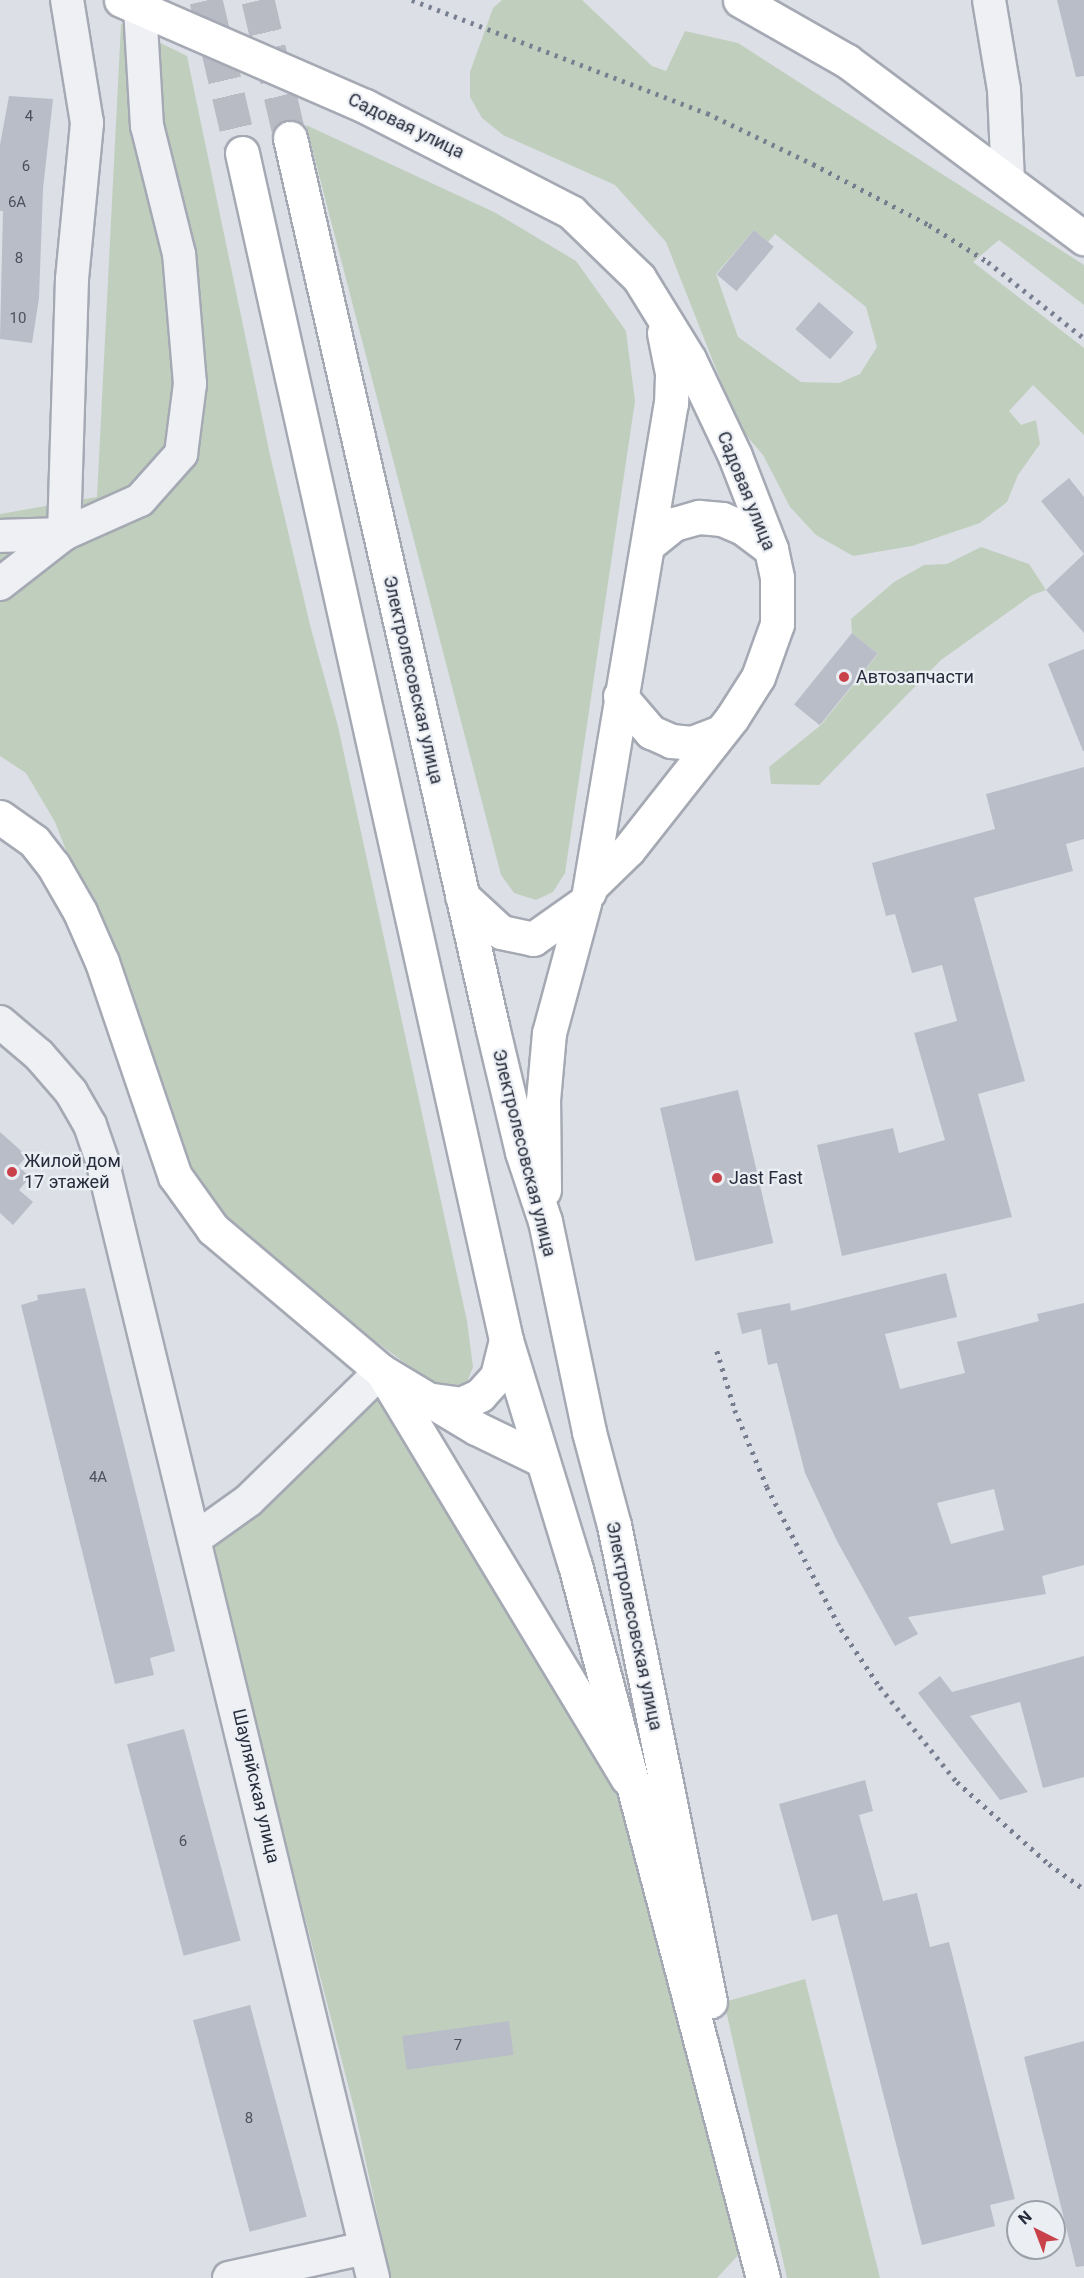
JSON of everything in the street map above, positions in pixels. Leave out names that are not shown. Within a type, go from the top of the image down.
[{"type":"main road","points":[[740,0],[847,61],[1084,238]]},
{"type":"main road","name":"Садовая улица","points":[[130,4],[358,102],[535,190],[593,230],[639,278],[689,359],[735,456],[771,549],[778,600],[772,647],[758,677],[720,732],[628,850],[588,894]]},
{"type":"main road","name":"Электролесовская улица","points":[[290,138],[462,896],[522,1152],[545,1221],[594,1451],[614,1525],[709,1994],[737,2171]]},
{"type":"main road","name":"Электролесовская улица","points":[[242,153],[506,1340],[575,1565],[638,1796],[688,2000],[737,2171],[763,2278]]},
{"type":"main road","name":"Садовая улица","points":[[588,894],[620,696],[649,544],[672,383],[667,344],[656,303]]},
{"type":"main road","points":[[649,544],[674,524],[699,517],[722,519],[743,528],[771,549]]},
{"type":"main road","points":[[620,696],[651,732],[671,741],[692,744],[720,732]]},
{"type":"main road","points":[[0,817],[33,841],[53,866],[80,912],[102,962],[175,1176],[213,1229],[242,1256],[381,1371],[426,1399],[542,1460],[594,1451]]},
{"type":"main road","points":[[462,896],[501,932],[533,939],[588,894]]},
{"type":"main road","points":[[545,1221],[543,1100],[549,1033],[588,894]]},
{"type":"main road","points":[[426,1399],[461,1404],[480,1395],[497,1376],[506,1340]]},
{"type":"main road","points":[[381,1371],[638,1796]]},
{"type":"street","points":[[64,534],[72,279],[87,123],[67,0]]},
{"type":"street","points":[[989,0],[1004,90],[1008,181]]},
{"type":"street","points":[[0,584],[64,534],[140,500],[181,454],[190,384],[179,254],[147,126],[130,4]]},
{"type":"street","points":[[0,536],[64,534]]},
{"type":"street","name":"Шауляйская улица","points":[[0,1022],[39,1054],[71,1092],[90,1125],[196,1538],[372,2278]]},
{"type":"street","points":[[196,1538],[249,1500],[381,1371]]},
{"type":"street","points":[[229,2278],[365,2248]]},
{"type":"green space","points":[[502,0],[582,0],[652,66],[666,71],[685,31],[738,43],[1084,265],[1084,305],[999,240],[973,262],[1084,348],[1084,435],[1033,385],[1009,411],[1021,425],[1036,420],[1040,444],[1018,475],[1007,502],[980,523],[912,546],[853,556],[816,535],[790,507],[763,455],[739,427],[666,242],[615,185],[503,135],[482,118],[470,97],[470,72],[493,8]],"holes":[[[754,230],[768,242],[775,234],[866,307],[877,347],[860,374],[839,383],[801,382],[738,337],[716,274]]]},
{"type":"green space","points":[[121,24],[187,56],[270,455],[311,629],[338,726],[467,1321],[473,1367],[467,1382],[453,1388],[435,1385],[243,1244],[197,1184],[55,822],[26,773],[0,756],[0,514],[97,497]]},
{"type":"green space","points":[[306,125],[496,213],[576,261],[626,331],[635,401],[565,873],[553,892],[536,900],[514,893],[501,875]]},
{"type":"green space","points":[[981,547],[1029,564],[1046,590],[1032,595],[941,660],[819,785],[771,784],[769,767],[821,725],[878,654],[852,633],[851,619],[894,582],[924,565],[947,564]]},
{"type":"green space","points":[[381,1390],[616,1783],[742,2251],[717,2278],[391,2278],[355,2112],[208,1540]]},
{"type":"green space","points":[[805,1979],[880,2278],[787,2278],[724,2002]]},
{"type":"building","points":[[1057,0],[1084,0],[1084,76],[1076,77]]},
{"type":"building","points":[[9,96],[53,99],[43,189],[39,298],[32,343],[0,339],[3,211],[0,211],[0,145]]},
{"type":"building","points":[[754,230],[774,247],[737,291],[717,274]]},
{"type":"building","points":[[819,302],[854,332],[830,359],[795,329]]},
{"type":"building","points":[[1069,478],[1084,497],[1084,554],[1041,501]]},
{"type":"building","points":[[1084,554],[1084,633],[1046,590]]},
{"type":"building","points":[[852,633],[878,654],[820,725],[794,704]]},
{"type":"building","points":[[1084,649],[1084,751],[1083,751],[1048,664]]},
{"type":"building","points":[[1084,767],[1084,839],[1066,844],[1073,871],[974,898],[1025,1081],[978,1094],[1012,1217],[842,1256],[817,1145],[893,1128],[899,1153],[945,1140],[914,1033],[957,1021],[942,965],[912,973],[895,914],[886,916],[872,863],[995,829],[986,794]]},
{"type":"building","name":"Jast Fast","points":[[738,1090],[773,1243],[695,1261],[660,1108]]},
{"type":"building","name":"Жилой дом 17 этажей","points":[[0,1132],[27,1156],[18,1166],[30,1177],[19,1190],[33,1202],[13,1225],[0,1213]]},
{"type":"building","points":[[946,1273],[957,1317],[885,1334],[900,1389],[965,1373],[957,1342],[1039,1321],[1037,1314],[1084,1303],[1084,1565],[1042,1576],[1046,1594],[908,1617],[918,1634],[895,1646],[837,1541],[805,1473],[777,1363],[768,1365],[761,1329],[742,1334],[737,1313],[790,1303],[791,1311]],"holes":[[[994,1489],[1004,1530],[951,1544],[937,1503]]]},
{"type":"building","points":[[85,1288],[175,1651],[150,1658],[154,1675],[115,1684],[21,1305],[38,1300],[37,1295]]},
{"type":"building","points":[[1084,1656],[1084,1777],[1043,1788],[1020,1702],[970,1716],[1028,1792],[1000,1800],[918,1693],[940,1676],[952,1692]]},
{"type":"building","points":[[184,1729],[241,1941],[184,1956],[127,1744]]},
{"type":"building","points":[[865,1780],[873,1811],[859,1815],[883,1901],[917,1893],[930,1947],[949,1942],[1015,2199],[990,2205],[995,2226],[922,2245],[837,1914],[812,1921],[779,1804]]},
{"type":"building","points":[[250,2005],[307,2217],[250,2232],[193,2020]]},
{"type":"building","points":[[509,2021],[514,2055],[407,2070],[402,2036]]},
{"type":"building","points":[[1084,2041],[1084,2266],[1076,2267],[1066,2227],[1066,2200],[1059,2200],[1024,2057]]},
{"type":"tunnel","points":[[206,0],[242,153]]},
{"type":"tunnel","points":[[258,0],[290,138]]},
{"type":"railway","points":[[412,0],[707,113],[813,164],[929,225],[988,262],[1084,338]]},
{"type":"railway","points":[[717,1351],[735,1410],[767,1487],[841,1629],[880,1687],[957,1782],[1049,1864],[1084,1889]]},
{"type":"place","name":"Автозапчасти","points":[[844,677]]},
{"type":"place","name":"Жилой дом 17 этажей","points":[[12,1172]]},
{"type":"place","name":"Jast Fast","points":[[717,1178]]}]
